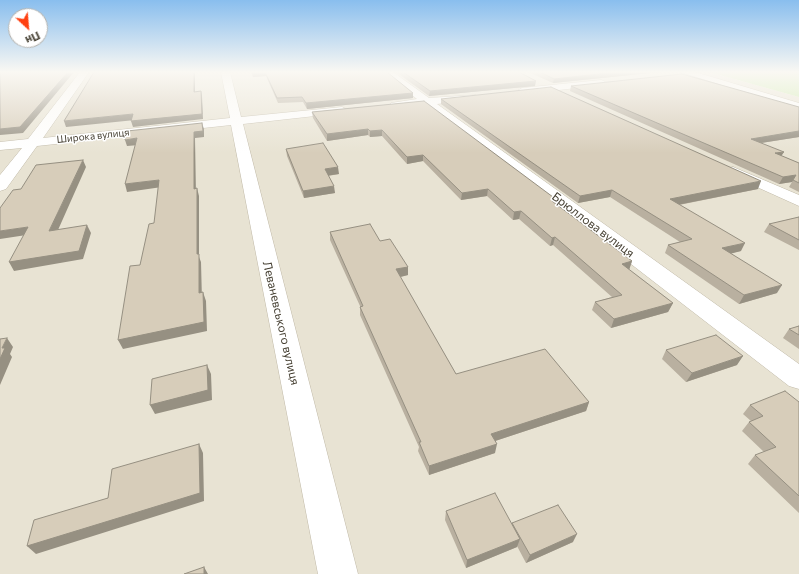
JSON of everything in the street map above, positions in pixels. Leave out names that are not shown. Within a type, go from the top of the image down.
[{"type":"street","points":[[0,186],[65,99]]},
{"type":"street","name":"Леваневського вулиця","points":[[230,99],[338,574]]},
{"type":"street","name":"Брюллова вулиця","points":[[424,99],[799,378]]},
{"type":"street","points":[[381,106],[451,99]]},
{"type":"street","points":[[774,99],[799,106]]},
{"type":"street","name":"Широка вулиця","points":[[0,146],[350,109]]},
{"type":"street","points":[[721,166],[799,201]]},
{"type":"shaded area","points":[[0,99],[799,99],[799,574],[0,574]]},
{"type":"building","points":[[0,99],[45,99],[20,127],[0,129]]},
{"type":"building","points":[[78,99],[201,99],[202,114],[131,121],[133,114],[64,121]]},
{"type":"building","points":[[303,99],[351,99],[306,103]]},
{"type":"building","points":[[441,99],[577,99],[761,181],[670,199],[745,243],[722,248],[782,285],[744,295],[668,245],[692,239],[612,190],[580,196]]},
{"type":"building","points":[[601,99],[770,99],[799,107],[799,131],[751,139],[784,152],[775,153],[799,163],[799,183],[793,180],[796,175],[783,177]]},
{"type":"building","points":[[424,101],[557,200],[552,201],[632,261],[622,264],[673,303],[614,319],[595,302],[622,295],[555,237],[552,238],[521,211],[514,212],[488,189],[462,193],[423,155],[407,157],[382,130],[370,131],[368,129],[327,134],[312,112]]},
{"type":"building","points":[[202,123],[203,131],[194,132],[194,189],[197,188],[197,254],[199,254],[199,293],[203,292],[204,322],[118,340],[130,266],[140,265],[149,224],[154,223],[159,180],[125,184],[137,138],[125,140],[127,131]]},
{"type":"building","points":[[323,143],[338,167],[325,169],[334,186],[303,191],[286,149]]},
{"type":"building","points":[[83,160],[49,231],[87,225],[79,251],[9,262],[28,227],[0,231],[0,208],[13,190],[21,189],[36,165]]},
{"type":"building","points":[[799,217],[799,240],[769,224]]},
{"type":"building","points":[[370,224],[380,241],[390,239],[408,267],[396,269],[456,374],[545,349],[589,402],[491,434],[497,444],[429,466],[419,442],[421,442],[360,307],[363,306],[330,232]]},
{"type":"building","points":[[799,326],[799,335],[789,329]]},
{"type":"building","points":[[716,335],[743,356],[692,373],[666,350]]},
{"type":"building","points":[[7,338],[2,348],[5,348],[0,359],[0,339]]},
{"type":"building","points":[[207,365],[208,390],[150,405],[152,379]]},
{"type":"building","points":[[785,391],[799,402],[799,496],[755,455],[776,447],[749,422],[763,416],[750,405]]},
{"type":"building","points":[[199,444],[200,493],[27,546],[34,520],[108,498],[112,469]]},
{"type":"building","points":[[495,493],[520,539],[467,560],[446,511]]},
{"type":"building","points":[[558,505],[577,534],[530,555],[512,523]]},
{"type":"building","points":[[204,567],[204,574],[184,574]]}]
